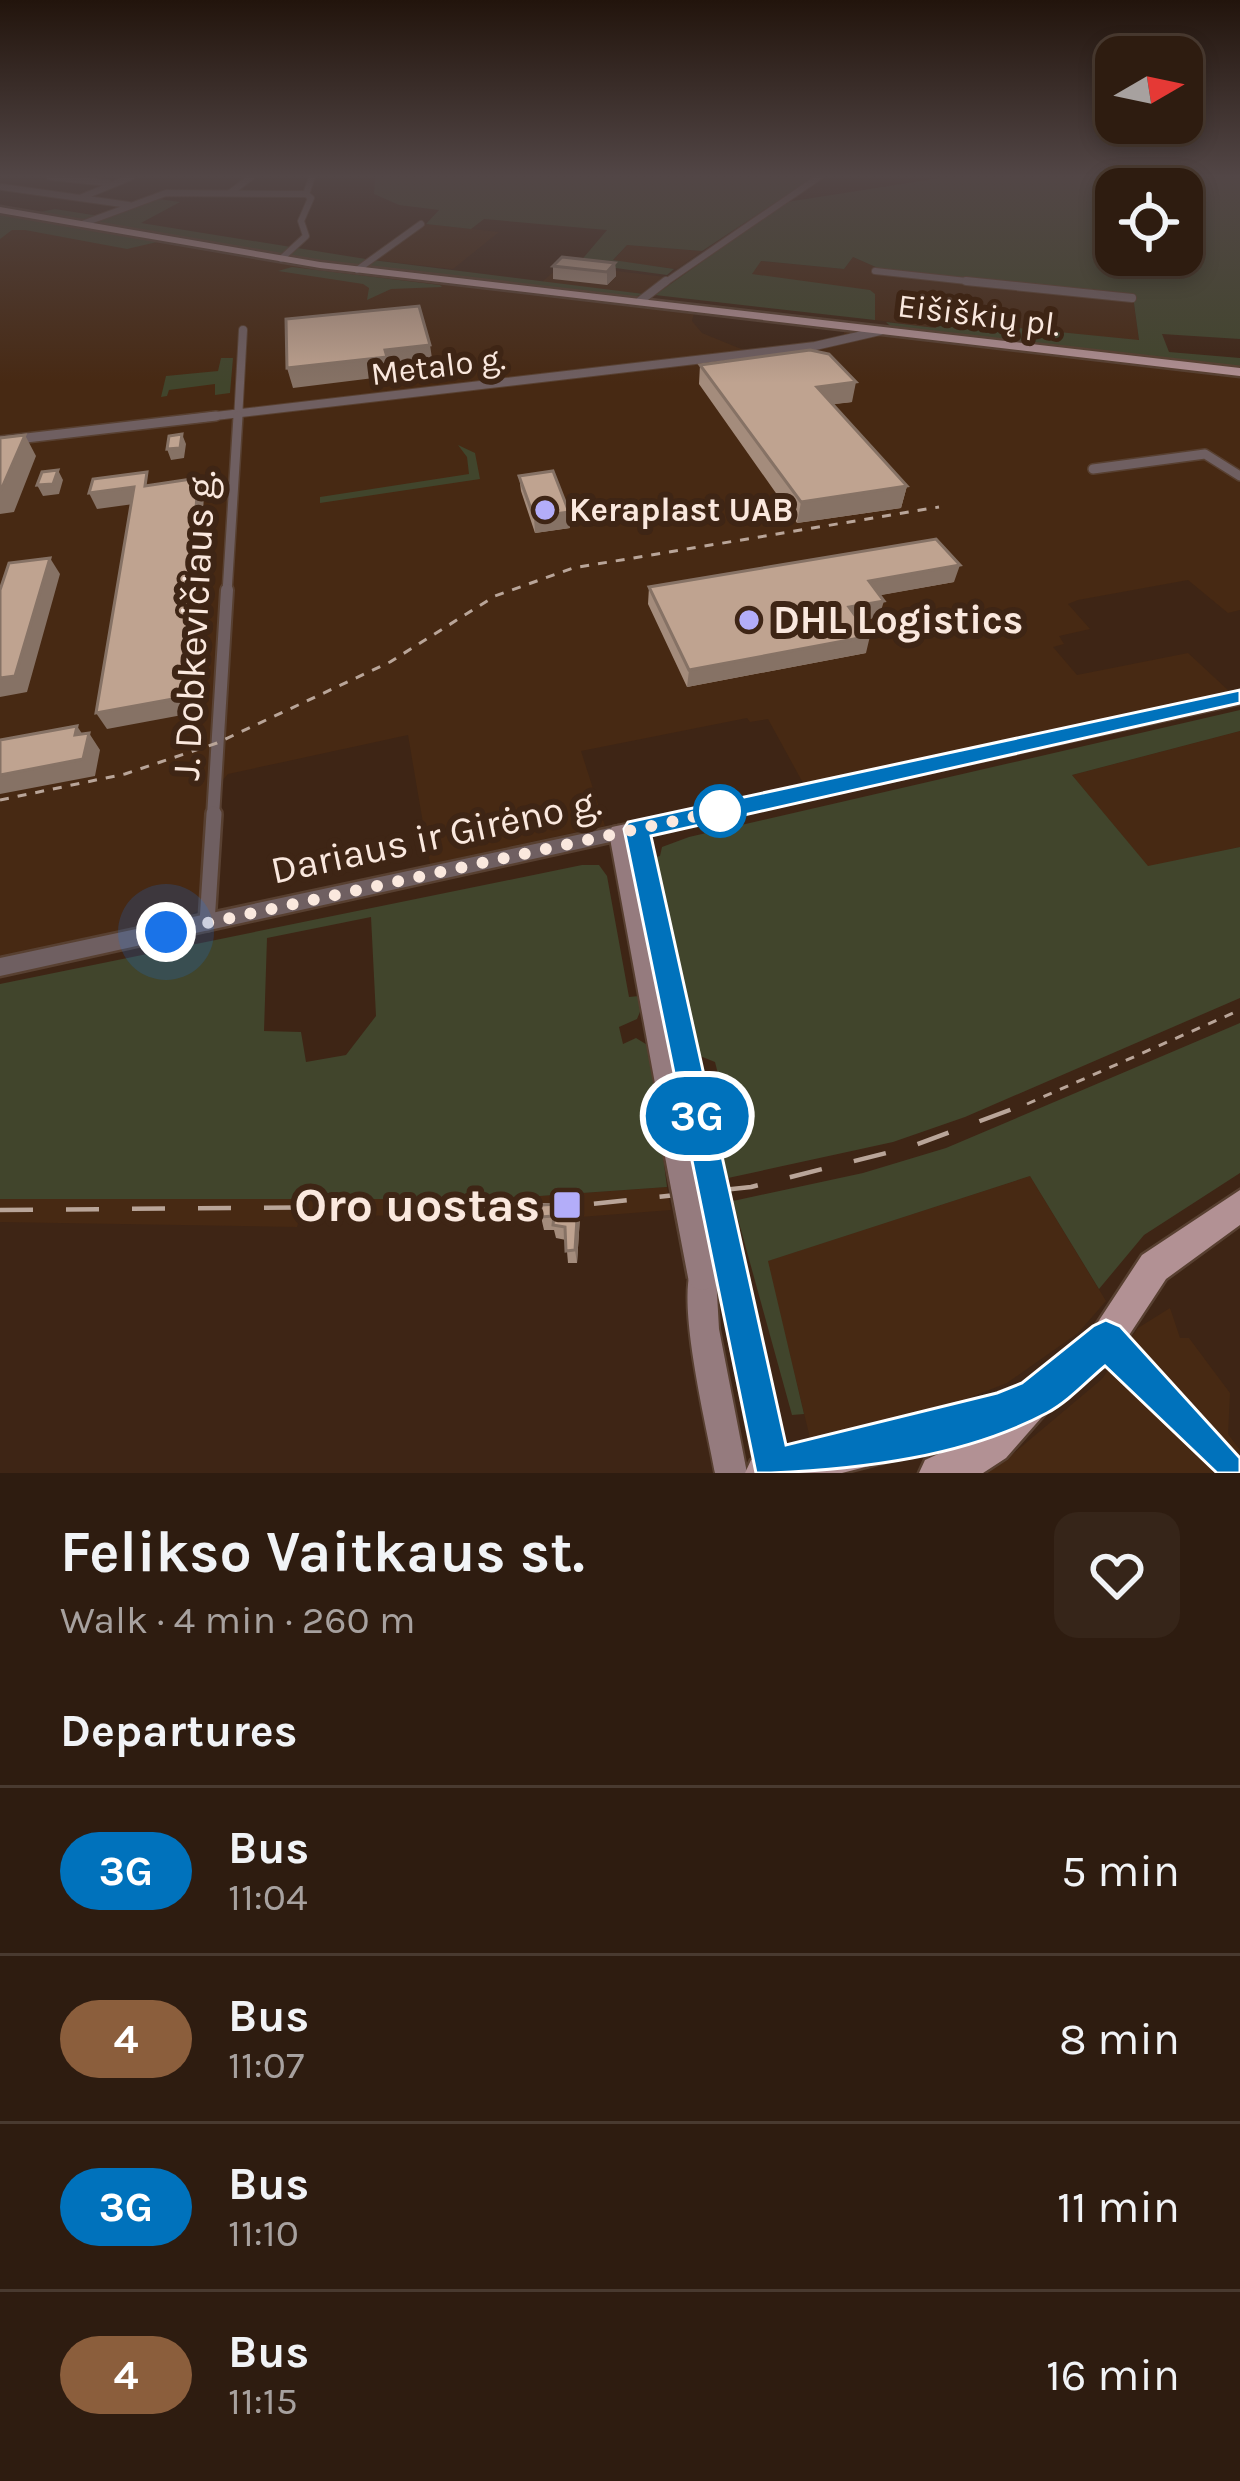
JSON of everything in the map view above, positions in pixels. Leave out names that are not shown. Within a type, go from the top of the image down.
[{"type":"main road","name":"Eišiškių pl.","points":[[206,246],[357,270],[1240,372]]},
{"type":"main road","name":"Dariaus ir Girėno g.","points":[[628,831],[1240,698]]},
{"type":"main road","points":[[628,831],[716,1274],[767,1471],[952,1428],[1036,1397]]},
{"type":"main road","points":[[938,1473],[979,1457],[1009,1435],[1036,1397],[1106,1340],[1154,1268],[1240,1206]]},
{"type":"main road","points":[[716,1274],[704,1329],[731,1473]]},
{"type":"street","points":[[281,259],[295,246]]},
{"type":"street","points":[[357,270],[391,246]]},
{"type":"street","points":[[640,302],[713,246]]},
{"type":"street","points":[[874,271],[1132,298]]},
{"type":"street","name":"J. Dobkevičiaus g.","points":[[207,922],[243,331]]},
{"type":"street","name":"Metalo g.","points":[[0,440],[815,346],[880,331]]},
{"type":"street","points":[[1093,469],[1205,454],[1240,476]]},
{"type":"street","name":"Dariaus ir Girėno g.","points":[[0,968],[628,831]]},
{"type":"shaded area","points":[[0,246],[195,246],[308,266],[695,310],[692,321],[702,333],[746,351],[844,339],[844,329],[1240,376],[1240,610],[1228,613],[1188,580],[1078,600],[1068,604],[1090,629],[1059,636],[1064,644],[1053,647],[1077,675],[1188,653],[1229,691],[803,783],[768,719],[750,722],[747,718],[581,751],[605,826],[430,864],[408,735],[228,774],[222,781],[216,900],[187,917],[0,958]]},
{"type":"shaded area","points":[[394,246],[482,246],[453,269],[373,260]]},
{"type":"shaded area","points":[[626,246],[702,251],[677,269],[613,261]]},
{"type":"shaded area","points":[[853,257],[878,268],[1133,296],[1139,341],[941,320],[937,328],[875,320],[875,294],[751,275],[760,261],[844,269]]},
{"type":"shaded area","points":[[560,266],[665,277],[644,294],[541,283]]},
{"type":"shaded area","points":[[1240,731],[1240,847],[1148,867],[1072,775]]},
{"type":"shaded area","points":[[1030,1176],[1106,1301],[1078,1333],[1007,1383],[943,1408],[810,1438],[767,1261]]},
{"type":"shaded area","points":[[667,1187],[671,1210],[580,1217],[578,1212],[300,1217],[297,1227],[0,1222],[0,1199],[498,1199]]},
{"type":"shaded area","points":[[1170,1308],[1180,1338],[1189,1338],[1230,1393],[1228,1434],[1240,1450],[1240,1473],[982,1473],[1014,1453],[1102,1379],[1138,1328]]},
{"type":"green space","points":[[224,246],[283,246],[644,294],[634,297],[323,263]]},
{"type":"green space","points":[[594,246],[626,246],[613,260],[674,269],[667,275],[579,263]]},
{"type":"green space","points":[[636,246],[710,246],[702,251]]},
{"type":"green space","points":[[725,246],[1095,246],[1095,276],[1203,276],[1203,246],[1240,246],[1240,339],[1162,334],[1169,352],[1240,358],[1240,367],[891,327],[886,322],[936,328],[940,320],[1139,340],[1133,296],[878,268],[853,257],[844,269],[761,261],[752,274],[870,290],[875,294],[875,320],[655,295]]},
{"type":"green space","points":[[292,267],[442,287],[391,289],[367,300],[369,288],[363,284],[278,271]]},
{"type":"green space","points":[[221,358],[233,358],[230,393],[215,395],[215,384],[169,390],[161,397],[166,376],[218,371]]},
{"type":"green space","points":[[458,445],[475,453],[480,479],[320,503],[320,497],[469,474],[467,457]]},
{"type":"green space","points":[[1240,710],[1240,731],[1072,775],[1148,866],[1240,847],[1240,998],[965,1117],[893,1142],[728,1178],[703,1090],[719,1078],[715,1062],[695,1054],[651,858],[660,856],[662,847]]},
{"type":"green space","points":[[599,865],[607,876],[629,997],[639,996],[642,1007],[637,1019],[619,1027],[623,1044],[636,1038],[649,1046],[667,1187],[498,1199],[0,1199],[0,984]],"holes":[[[371,917],[376,1016],[346,1055],[306,1062],[301,1032],[264,1031],[267,938]]]},
{"type":"green space","points":[[1240,1023],[1240,1173],[1144,1235],[1099,1289],[1030,1176],[768,1261],[804,1414],[792,1415],[733,1201],[863,1173],[946,1148]]},
{"type":"building","points":[[562,257],[615,263],[607,272],[553,266]]},
{"type":"building","points":[[419,306],[430,345],[385,350],[387,357],[287,368],[286,319]]},
{"type":"building","points":[[810,350],[829,354],[856,382],[817,387],[907,486],[801,502],[700,365]]},
{"type":"building","points":[[182,434],[180,448],[167,449],[169,436]]},
{"type":"building","points":[[25,435],[1,490],[0,491],[0,438]]},
{"type":"building","points":[[58,470],[53,484],[37,485],[42,472]]},
{"type":"building","points":[[553,471],[569,512],[534,517],[519,476]]},
{"type":"building","points":[[147,472],[145,486],[198,478],[184,697],[96,713],[134,487],[89,493],[93,479]]},
{"type":"building","name":"DHL Logistics","points":[[936,539],[960,565],[869,581],[884,601],[849,607],[870,636],[689,670],[649,587]]},
{"type":"building","points":[[50,558],[15,676],[0,678],[0,590],[9,563]]},
{"type":"building","points":[[77,726],[75,735],[89,733],[83,759],[0,775],[0,740]]},
{"type":"building","points":[[578,1203],[575,1250],[566,1251],[565,1227],[553,1225],[554,1216],[541,1217],[541,1205]]},
{"type":"railway","points":[[0,800],[125,774],[217,743],[390,662],[495,596],[573,568],[939,507]]},
{"type":"railway","points":[[1033,1101],[1240,1010]]},
{"type":"railway","points":[[0,1210],[583,1205],[751,1187],[910,1147],[1033,1101]]},
{"type":"railway","points":[[1027,1104],[1033,1101]]},
{"type":"bus line","name":"3G","points":[[1232,1473],[1106,1340],[1036,1397],[997,1414],[771,1469],[637,829],[1240,698]]},
{"type":"place","name":"Keraplast UAB","points":[[545,510]]},
{"type":"place","name":"DHL Logistics","points":[[749,620]]},
{"type":"place","name":"Oro uostas","points":[[567,1205]]},
{"type":"route","points":[[166,932],[720,811]]}]
